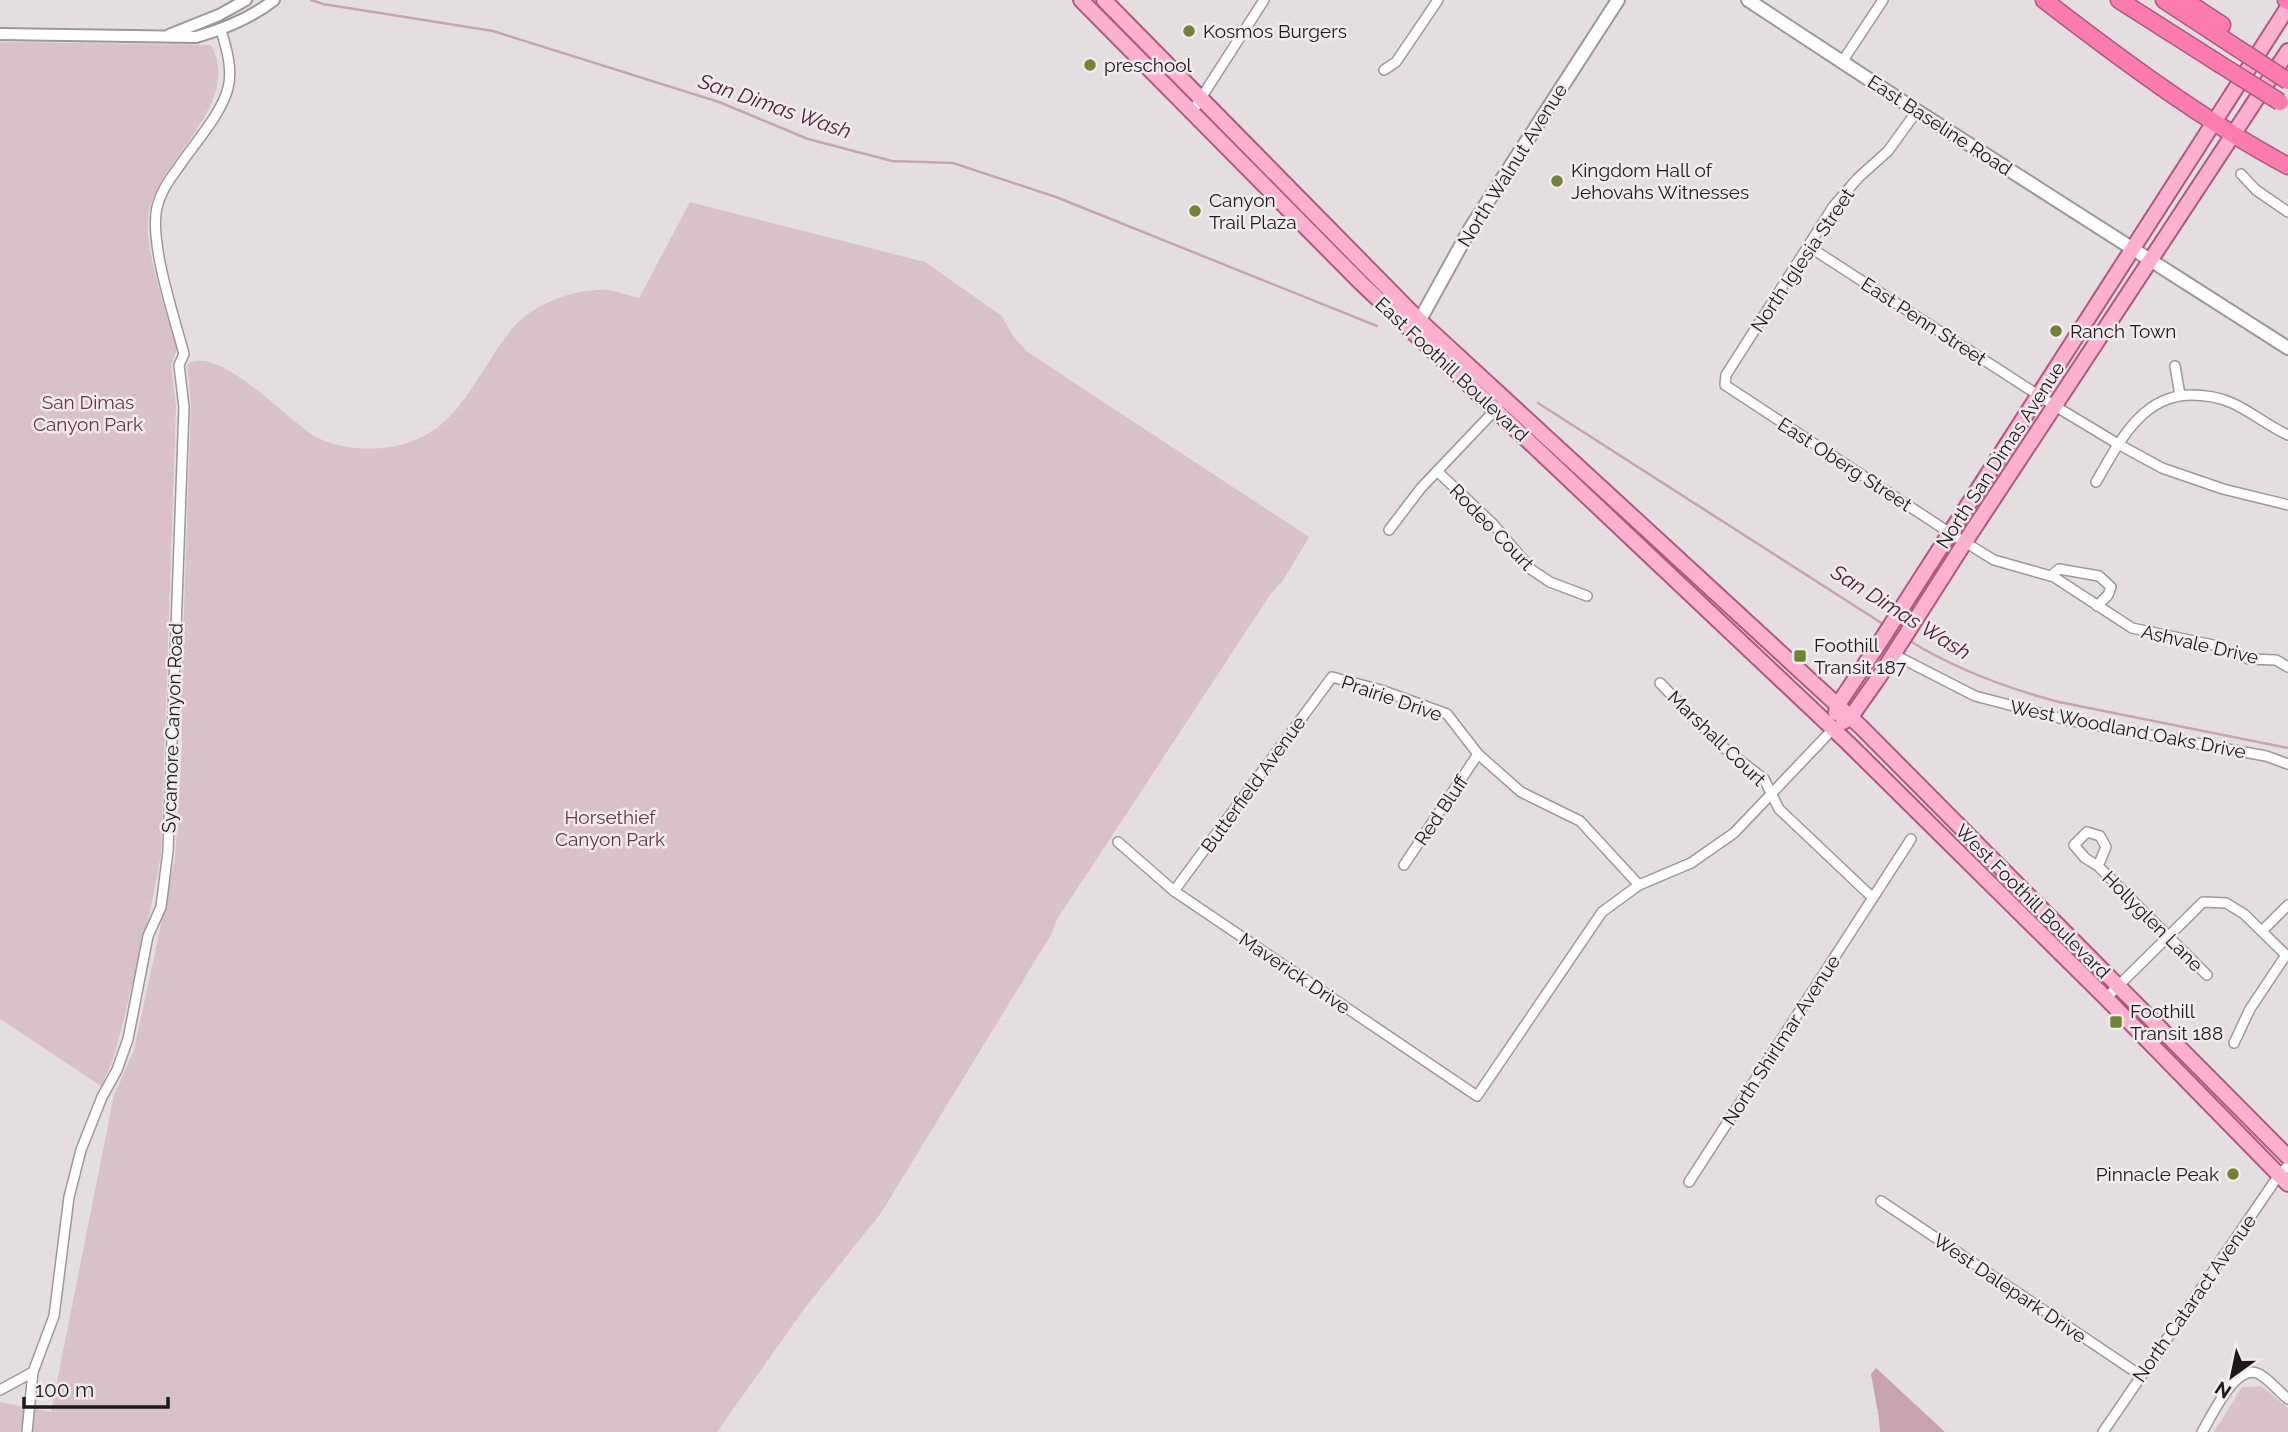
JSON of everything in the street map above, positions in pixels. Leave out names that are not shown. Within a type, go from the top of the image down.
[{"type":"highway","points":[[2044,0],[2185,103],[2234,136],[2288,166]]},
{"type":"highway","points":[[2119,0],[2284,104]]},
{"type":"highway","points":[[2164,0],[2288,68]]},
{"type":"highway","points":[[2184,0],[2288,81]]},
{"type":"main road","name":"East Foothill Boulevard","points":[[1081,0],[1303,226],[1416,327],[1833,729]]},
{"type":"main road","name":"East Foothill Boulevard","points":[[1104,0],[1201,98],[1416,327]]},
{"type":"main road","name":"North Walnut Avenue","points":[[1416,327],[1478,217],[1618,0]]},
{"type":"main road","name":"East Baseline Road","points":[[1749,0],[1917,111],[2288,348]]},
{"type":"main road","name":"North San Dimas Avenue","points":[[1833,729],[1837,706],[2288,7]]},
{"type":"main road","name":"North San Dimas Avenue","points":[[1833,729],[1850,718],[2288,51]]},
{"type":"main road","name":"East Foothill Boulevard","points":[[1499,406],[1837,706]]},
{"type":"main road","name":"West Foothill Boulevard","points":[[1837,706],[2288,1157]]},
{"type":"main road","name":"West Foothill Boulevard","points":[[1833,729],[2285,1175]]},
{"type":"street","points":[[166,37],[219,15],[246,0]]},
{"type":"street","points":[[0,34],[196,37],[221,30],[261,11],[274,0]]},
{"type":"street","points":[[1192,112],[1264,0]]},
{"type":"street","points":[[1384,70],[1396,62],[1438,0]]},
{"type":"street","points":[[1842,62],[1883,0]]},
{"type":"street","points":[[219,15],[221,30]]},
{"type":"street","name":"Sycamore Canyon Road","points":[[27,1432],[33,1373],[54,1316],[69,1196],[81,1150],[128,1039],[148,936],[161,907],[168,851],[184,407],[179,365],[184,354],[157,246],[155,225],[157,206],[163,190],[215,116],[229,87],[228,57],[221,30]]},
{"type":"street","name":"North Iglesia Street","points":[[1726,385],[1726,374],[1833,206],[1888,150],[1917,111]]},
{"type":"street","points":[[2241,174],[2256,190],[2288,212]]},
{"type":"street","name":"East Penn Street","points":[[1808,246],[2054,406],[2162,468],[2223,489],[2288,505]]},
{"type":"street","points":[[2175,366],[2180,396]]},
{"type":"street","name":"East Oberg Street","points":[[1726,385],[1965,542]]},
{"type":"street","points":[[2096,482],[2118,444],[2138,418],[2152,405],[2180,396],[2204,395],[2231,402],[2269,427],[2288,435]]},
{"type":"street","points":[[1389,530],[1437,471],[1499,406]]},
{"type":"street","name":"Rodeo Court","points":[[1437,471],[1492,523],[1532,570],[1550,582],[1587,596]]},
{"type":"street","name":"Ashvale Drive","points":[[1965,542],[1994,560],[2051,576],[2132,628],[2213,645],[2249,659],[2276,660],[2288,667]]},
{"type":"street","points":[[2051,576],[2059,569],[2099,576],[2112,587],[2097,606]]},
{"type":"street","name":"West Woodland Oaks Drive","points":[[1900,643],[1975,696],[2067,720],[2266,756],[2288,764]]},
{"type":"street","name":"Prairie Drive","points":[[1332,677],[1381,690],[1447,714],[1478,754],[1521,792],[1580,821],[1639,885]]},
{"type":"street","name":"Butterfield Avenue","points":[[1174,891],[1332,677]]},
{"type":"street","name":"Marshall Court","points":[[1660,683],[1719,744],[1764,779],[1772,794]]},
{"type":"street","name":"North San Dimas Avenue","points":[[1477,1096],[1602,912],[1639,885],[1691,863],[1734,834],[1833,729]]},
{"type":"street","name":"Red Bluff","points":[[1404,865],[1478,754]]},
{"type":"street","points":[[1772,794],[1779,809],[1873,898]]},
{"type":"street","name":"North Shirlmar Avenue","points":[[1689,1182],[1911,839]]},
{"type":"street","name":"Maverick Drive","points":[[1118,842],[1174,891],[1477,1096]]},
{"type":"street","name":"Hollyglen Lane","points":[[2098,866],[2207,975]]},
{"type":"street","points":[[2106,998],[2203,902],[2226,903],[2245,914],[2287,956],[2250,1009],[2234,1043]]},
{"type":"street","points":[[2263,930],[2288,905]]},
{"type":"street","name":"North Cataract Avenue","points":[[2103,1432],[2140,1375],[2285,1175]]},
{"type":"street","name":"West Dalepark Drive","points":[[1881,1201],[2140,1375]]},
{"type":"street","points":[[2202,1432],[2235,1378],[2246,1372],[2258,1373],[2288,1399]]},
{"type":"street","points":[[0,1390],[33,1373]]},
{"type":"green space","name":"San Dimas Canyon Park","points":[[0,42],[211,45],[218,68],[216,90],[207,112],[165,176],[154,197],[148,219],[153,266],[177,350],[171,365],[176,406],[161,854],[121,1032],[101,1086],[0,1019]]},
{"type":"green space","name":"Horsethief Canyon Park","points":[[690,202],[925,262],[1002,316],[1011,333],[1026,351],[1309,537],[1284,579],[1270,595],[1056,921],[1052,933],[881,1213],[804,1309],[717,1432],[0,1432],[0,1402],[51,1412],[114,1095],[134,1050],[175,859],[182,745],[181,700],[191,403],[187,365],[200,361],[216,364],[253,387],[304,429],[325,441],[355,448],[375,448],[395,446],[417,439],[450,416],[464,400],[512,329],[531,312],[556,299],[596,290],[616,291],[639,298]]},
{"type":"green space","points":[[2261,1386],[2288,1408],[2288,1432],[2214,1432],[2242,1387]]},
{"type":"shaded area","points":[[1876,1368],[1945,1432],[1880,1432],[1871,1374]]},
{"type":"waterway","name":"San Dimas Wash","points":[[311,0],[493,31],[719,102],[808,139],[892,161],[953,163],[1056,197],[1377,326]]},
{"type":"waterway","name":"San Dimas Wash","points":[[1538,403],[1883,624]]},
{"type":"waterway","name":"San Dimas Wash","points":[[1910,641],[1964,669],[2039,697],[2288,748]]},
{"type":"place","name":"Kosmos Burgers","points":[[1189,31]]},
{"type":"place","name":"preschool","points":[[1090,65]]},
{"type":"place","name":"Kingdom Hall of Jehovahs Witnesses","points":[[1557,181]]},
{"type":"place","name":"Canyon Trail Plaza","points":[[1195,211]]},
{"type":"place","name":"Ranch Town","points":[[2056,331]]},
{"type":"place","name":"Foothill Transit 187","points":[[1800,656]]},
{"type":"place","name":"Foothill Transit 188","points":[[2116,1022]]},
{"type":"place","name":"Pinnacle Peak","points":[[2233,1174]]}]
